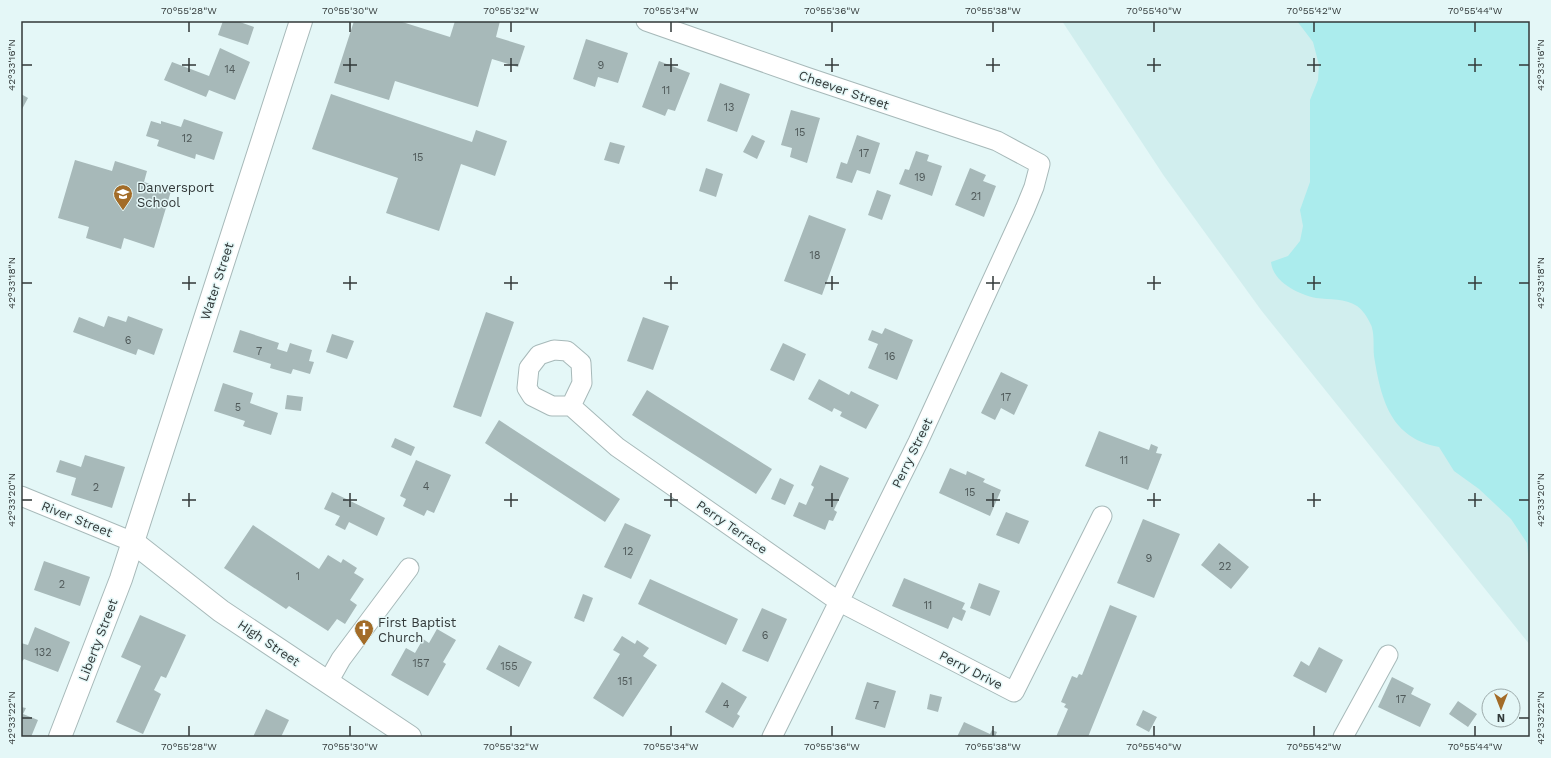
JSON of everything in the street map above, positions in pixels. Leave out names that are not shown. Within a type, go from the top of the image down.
[{"type":"main road","name":"Water Street","points":[[132,542],[300,21]]},
{"type":"main road","name":"High Street","points":[[132,542],[221,611],[410,737]]},
{"type":"main road","name":"Liberty Street","points":[[60,737],[110,610],[132,542]]},
{"type":"street","name":"Cheever Street","points":[[646,21],[806,77],[997,141],[1040,164]]},
{"type":"street","name":"Perry Street","points":[[772,737],[918,442],[1025,210],[1034,187],[1040,164]]},
{"type":"street","name":"Perry Terrace","points":[[571,406],[618,447],[838,601]]},
{"type":"street","name":"River Street","points":[[21,496],[132,542]]},
{"type":"street","name":"Perry Drive","points":[[838,601],[1014,692],[1102,516]]},
{"type":"street","points":[[328,682],[341,659],[409,568]]},
{"type":"street","points":[[1343,737],[1388,655]]},
{"type":"shaded area","points":[[1062,21],[1364,21],[1530,496],[1530,645],[1261,310],[1164,176]]},
{"type":"shaded area","points":[[1297,21],[1530,21],[1530,575],[1527,543],[1511,519],[1479,489],[1454,471],[1439,447],[1422,442],[1409,435],[1399,426],[1391,414],[1380,387],[1374,356],[1372,326],[1363,311],[1352,303],[1316,298],[1302,294],[1281,281],[1276,276],[1273,269],[1271,262],[1288,256],[1300,241],[1303,226],[1300,210],[1310,182],[1310,100],[1318,80],[1319,65],[1313,42]]},
{"type":"building","points":[[223,21],[237,21],[254,27],[248,45],[218,35]]},
{"type":"building","points":[[354,21],[399,21],[450,37],[455,21],[500,21],[496,37],[525,46],[518,67],[492,59],[478,107],[395,81],[389,100],[334,83]]},
{"type":"building","points":[[586,39],[628,53],[618,83],[598,77],[595,87],[573,79]]},
{"type":"building","points":[[220,48],[250,62],[235,100],[209,90],[206,97],[164,80],[172,62],[209,76]]},
{"type":"building","points":[[659,61],[690,73],[675,111],[668,109],[665,116],[642,107]]},
{"type":"building","points":[[720,83],[750,94],[737,132],[707,121]]},
{"type":"building","points":[[21,94],[28,98],[21,111]]},
{"type":"building","points":[[331,94],[472,142],[476,130],[507,141],[495,176],[461,164],[439,231],[386,213],[398,178],[312,149]]},
{"type":"building","points":[[791,110],[820,118],[807,163],[790,157],[792,148],[781,145]]},
{"type":"building","points":[[184,119],[223,132],[214,160],[196,154],[195,159],[157,146],[159,140],[146,136],[151,121],[161,124],[161,121],[181,127]]},
{"type":"building","points":[[752,135],[765,141],[757,159],[743,152]]},
{"type":"building","points":[[857,135],[880,143],[870,174],[857,170],[852,183],[836,178],[841,162],[847,164]]},
{"type":"building","points":[[610,142],[625,146],[619,164],[604,160]]},
{"type":"building","points":[[916,151],[929,155],[927,161],[942,166],[932,196],[899,184],[905,169],[909,170]]},
{"type":"building","points":[[75,160],[112,171],[115,161],[147,171],[144,182],[171,191],[154,248],[124,238],[121,249],[86,238],[89,227],[58,218]]},
{"type":"building","points":[[706,168],[723,174],[716,197],[699,191]]},
{"type":"building","points":[[970,168],[986,175],[983,181],[996,186],[984,217],[955,205]]},
{"type":"building","points":[[877,190],[891,195],[882,220],[868,215]]},
{"type":"building","points":[[809,215],[846,229],[822,295],[784,281]]},
{"type":"building","points":[[486,312],[514,322],[481,417],[453,407]]},
{"type":"building","points":[[108,316],[126,322],[128,316],[163,329],[154,355],[138,349],[136,355],[73,332],[79,317],[104,327]]},
{"type":"building","points":[[643,317],[669,326],[653,370],[627,361]]},
{"type":"building","points":[[885,328],[913,340],[897,380],[868,368],[878,344],[868,340],[872,330],[882,334]]},
{"type":"building","points":[[240,330],[279,343],[277,349],[287,352],[290,343],[312,350],[309,361],[314,362],[310,374],[293,369],[291,374],[270,368],[271,364],[233,352]]},
{"type":"building","points":[[332,334],[354,341],[347,359],[326,352]]},
{"type":"building","points":[[783,343],[806,354],[794,381],[770,370]]},
{"type":"building","points":[[1001,372],[1028,385],[1014,415],[1001,408],[995,420],[981,413]]},
{"type":"building","points":[[819,379],[849,395],[851,391],[879,405],[866,429],[840,416],[842,412],[834,408],[832,412],[808,399]]},
{"type":"building","points":[[223,383],[253,393],[250,403],[278,413],[271,435],[243,426],[245,421],[214,411]]},
{"type":"building","points":[[647,390],[772,469],[756,494],[632,415]]},
{"type":"building","points":[[287,395],[303,397],[301,411],[285,409]]},
{"type":"building","points":[[499,420],[620,499],[605,522],[485,443]]},
{"type":"building","points":[[1099,431],[1149,450],[1151,444],[1158,447],[1156,453],[1162,454],[1148,490],[1085,466]]},
{"type":"building","points":[[395,438],[415,447],[411,456],[391,447]]},
{"type":"building","points":[[85,455],[125,467],[112,508],[71,495],[76,478],[56,472],[60,460],[81,467]]},
{"type":"building","points":[[416,460],[451,475],[434,513],[427,510],[424,516],[403,506],[406,499],[400,496]]},
{"type":"building","points":[[820,465],[849,478],[834,510],[837,512],[833,521],[829,520],[825,530],[793,516],[799,502],[806,505],[814,487],[811,485]]},
{"type":"building","points":[[950,468],[966,475],[967,471],[985,479],[983,482],[1001,490],[990,516],[939,493]]},
{"type":"building","points":[[780,478],[794,485],[785,505],[771,499]]},
{"type":"building","points":[[332,492],[385,518],[377,536],[349,522],[345,530],[335,525],[340,516],[324,509]]},
{"type":"building","points":[[1006,512],[1029,521],[1019,544],[996,535]]},
{"type":"building","points":[[1143,519],[1180,534],[1154,598],[1117,583]]},
{"type":"building","points":[[625,523],[651,535],[631,579],[604,567]]},
{"type":"building","points":[[253,525],[319,569],[328,555],[341,563],[343,559],[357,568],[354,573],[364,579],[350,600],[357,605],[345,624],[337,619],[328,631],[289,606],[286,609],[224,568]]},
{"type":"building","points":[[1219,543],[1249,567],[1231,589],[1201,565]]},
{"type":"building","points":[[44,561],[90,577],[80,606],[34,590]]},
{"type":"building","points":[[904,578],[965,603],[962,609],[966,611],[962,621],[953,617],[948,629],[892,606]]},
{"type":"building","points":[[650,579],[738,619],[726,645],[638,604]]},
{"type":"building","points":[[979,583],[1000,591],[990,616],[970,608]]},
{"type":"building","points":[[583,594],[593,598],[584,622],[574,618]]},
{"type":"building","points":[[1110,605],[1137,616],[1088,737],[1056,737],[1068,709],[1064,707],[1066,704],[1061,702],[1072,676],[1077,678],[1079,674],[1082,675]]},
{"type":"building","points":[[762,608],[787,619],[768,662],[742,651]]},
{"type":"building","points":[[140,615],[186,635],[166,678],[161,676],[154,690],[161,694],[143,734],[116,722],[141,666],[121,657]]},
{"type":"building","points":[[35,627],[70,642],[58,672],[24,659],[21,663],[21,643],[28,645]]},
{"type":"building","points":[[437,629],[456,640],[443,662],[446,664],[428,696],[391,675],[406,648],[415,653],[423,639],[429,643]]},
{"type":"building","points":[[622,636],[635,644],[637,640],[649,648],[643,656],[657,665],[623,717],[593,698],[620,654],[613,650]]},
{"type":"building","points":[[499,645],[532,662],[519,687],[486,669]]},
{"type":"building","points":[[1319,647],[1343,660],[1326,693],[1293,676],[1301,661],[1309,666]]},
{"type":"building","points":[[1392,677],[1414,688],[1411,694],[1431,704],[1420,727],[1378,707]]},
{"type":"building","points":[[722,682],[747,697],[737,714],[740,716],[733,728],[705,712]]},
{"type":"building","points":[[867,682],[896,691],[885,728],[855,719]]},
{"type":"building","points":[[930,694],[942,697],[938,712],[927,709]]},
{"type":"building","points":[[1458,701],[1477,714],[1468,727],[1449,714]]},
{"type":"building","points":[[21,707],[26,708],[23,714],[38,720],[31,737],[21,737]]},
{"type":"building","points":[[266,709],[289,720],[281,737],[253,737]]},
{"type":"building","points":[[1143,710],[1157,717],[1149,732],[1136,725]]},
{"type":"building","points":[[964,722],[990,734],[992,730],[997,732],[995,737],[957,737]]},
{"type":"place","name":"Danversport School","points":[[123,211]]},
{"type":"place","name":"First Baptist Church","points":[[364,646]]}]
